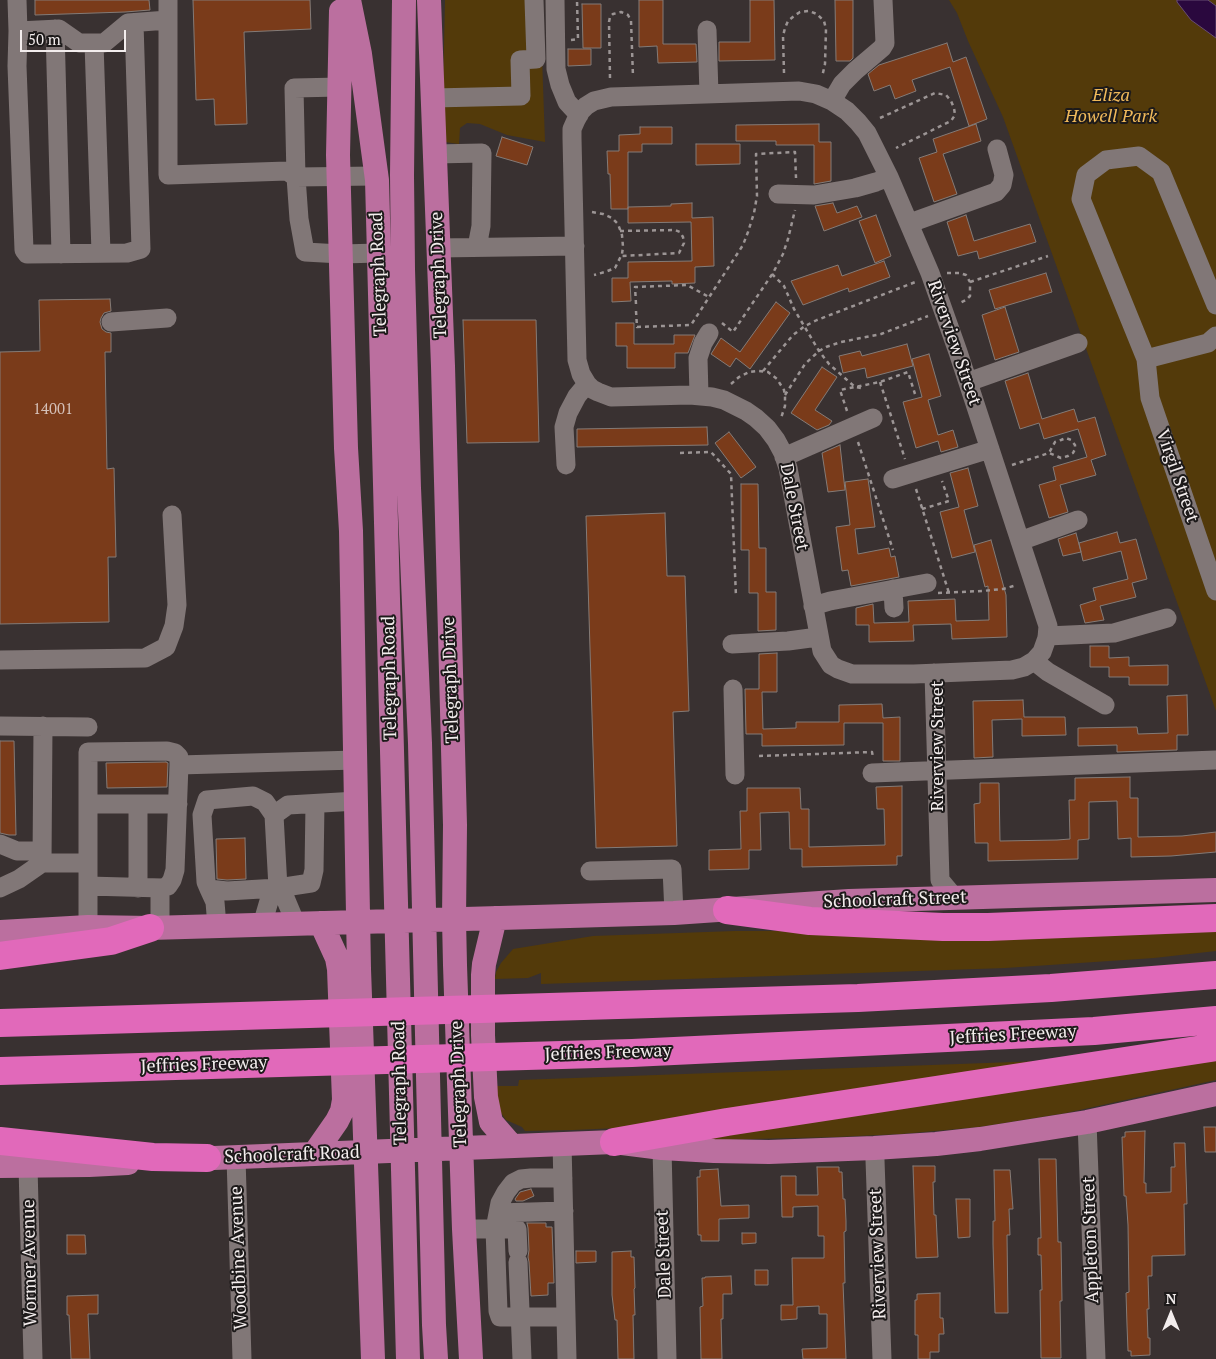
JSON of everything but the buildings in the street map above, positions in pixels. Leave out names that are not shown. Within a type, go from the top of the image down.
[{"type":"highway","points":[[727,910],[810,921],[942,927],[1216,918]]},
{"type":"highway","points":[[0,956],[111,941],[155,928]]},
{"type":"highway","points":[[0,1024],[858,998],[1051,988],[1216,975]]},
{"type":"highway","name":"Jeffries Freeway","points":[[0,1071],[641,1053],[1094,1031],[1216,1020]]},
{"type":"highway","points":[[614,1142],[727,1122],[1216,1047]]},
{"type":"highway","points":[[0,1141],[153,1157],[207,1158]]},
{"type":"main road","points":[[341,0],[339,176],[346,448],[351,531],[359,922],[349,969],[354,1100],[365,1152],[373,1359]]},
{"type":"main road","name":"Telegraph Road","points":[[349,0],[360,54],[376,176],[408,1359]]},
{"type":"main road","name":"Telegraph Road","points":[[404,0],[403,269],[409,488],[420,743],[436,1359]]},
{"type":"main road","name":"Telegraph Drive","points":[[429,0],[455,824],[454,965],[471,1359]]},
{"type":"main road","points":[[357,807],[372,842],[385,850],[402,854],[424,855],[439,848],[448,838],[455,824]]},
{"type":"main road","name":"Schoolcraft Street","points":[[495,918],[674,913],[849,901],[1216,890]]},
{"type":"main road","points":[[0,932],[88,927],[155,928],[495,918],[484,964],[483,1035],[486,1097],[491,1122],[511,1145]]},
{"type":"main road","points":[[321,923],[337,958],[349,969]]},
{"type":"main road","points":[[573,1143],[614,1142],[662,1148],[769,1152],[936,1144],[980,1140],[1088,1122],[1216,1094]]},
{"type":"main road","points":[[314,1154],[342,1111],[354,1100]]},
{"type":"main road","name":"Schoolcraft Road","points":[[0,1166],[89,1165],[207,1158],[573,1143]]},
{"type":"main road","points":[[368,1231],[387,1222],[453,1222],[464,1229]]},
{"type":"street","points":[[16,0],[24,250],[27,254],[127,253],[141,249],[134,23]]},
{"type":"street","points":[[168,0],[168,175],[287,171],[296,177],[376,176]]},
{"type":"street","points":[[433,98],[521,96],[520,60],[536,59],[534,0]]},
{"type":"street","points":[[555,0],[556,69],[567,102],[579,114],[572,129],[577,360],[581,374],[587,384],[577,396],[568,413],[564,427],[566,465]]},
{"type":"street","points":[[832,101],[842,84],[882,48],[885,43],[883,0]]},
{"type":"street","points":[[18,31],[59,29],[79,43],[104,43],[128,23],[168,20]]},
{"type":"street","points":[[55,29],[61,254]]},
{"type":"street","points":[[707,30],[709,94]]},
{"type":"street","points":[[94,43],[101,253]]},
{"type":"street","points":[[340,87],[294,88],[296,177],[299,218],[305,252],[341,254],[379,253]]},
{"type":"street","name":"Riverview Street","points":[[579,114],[586,106],[601,98],[799,91],[816,94],[832,101],[847,111],[867,133],[889,177],[930,273],[1048,626],[1047,636]]},
{"type":"street","points":[[910,224],[996,192],[1002,185],[1004,175],[997,149]]},
{"type":"street","points":[[435,154],[482,153],[480,226],[477,247]]},
{"type":"street","points":[[1216,305],[1161,172],[1139,156],[1106,160],[1086,176],[1080,200],[1146,359],[1208,343],[1216,336]]},
{"type":"street","points":[[778,194],[814,195],[855,188],[889,177]]},
{"type":"street","points":[[438,248],[575,246]]},
{"type":"street","points":[[111,322],[167,318]]},
{"type":"street","points":[[699,395],[698,358],[712,324]]},
{"type":"street","points":[[968,382],[1078,343]]},
{"type":"street","name":"Virgil Street","points":[[1146,359],[1150,398],[1216,591]]},
{"type":"street","name":"Dale Street","points":[[587,384],[598,392],[611,397],[699,395],[712,397],[724,400],[756,418],[776,440],[788,468],[818,636],[825,658],[831,665],[852,674],[934,674]]},
{"type":"street","points":[[784,457],[873,418]]},
{"type":"street","points":[[893,479],[990,449]]},
{"type":"street","points":[[0,660],[145,658],[166,647],[174,626],[177,605],[172,515]]},
{"type":"street","points":[[1020,541],[1078,520]]},
{"type":"street","points":[[813,606],[830,601],[894,598],[930,588]]},
{"type":"street","points":[[1105,705],[1048,672],[1034,661],[1042,652],[1047,636],[1114,633],[1167,618]]},
{"type":"street","points":[[732,644],[788,642],[818,636]]},
{"type":"street","name":"Riverview Street","points":[[955,898],[940,880],[934,674],[1012,670],[1024,667],[1034,661]]},
{"type":"street","points":[[734,690],[735,775]]},
{"type":"street","points":[[0,726],[88,727]]},
{"type":"street","points":[[0,888],[19,879],[42,857],[43,726]]},
{"type":"street","points":[[88,886],[160,888],[168,886],[172,880],[175,870],[179,766],[179,757],[174,753],[167,751],[88,752],[88,804],[88,863],[88,886],[88,927]]},
{"type":"street","points":[[179,766],[356,760]]},
{"type":"street","points":[[872,765],[937,771],[1216,760]]},
{"type":"street","points":[[217,926],[215,902],[206,882],[202,815],[207,800],[253,796],[264,802],[274,815],[278,888],[269,901],[262,925]]},
{"type":"street","points":[[88,804],[178,804]]},
{"type":"street","points":[[138,804],[138,888]]},
{"type":"street","points":[[208,889],[227,891],[278,888],[311,883],[314,870],[315,804]]},
{"type":"street","points":[[274,815],[288,806],[315,804],[357,807]]},
{"type":"street","points":[[6,850],[88,863]]},
{"type":"street","points":[[590,871],[672,869],[674,913]]},
{"type":"street","points":[[155,928],[160,888]]},
{"type":"street","points":[[278,888],[283,893],[296,924]]},
{"type":"street","name":"Appleton Street","points":[[1088,1122],[1096,1359]]},
{"type":"street","points":[[567,1359],[563,1178],[573,1143]]},
{"type":"street","name":"Dale Street","points":[[662,1148],[667,1359]]},
{"type":"street","name":"Riverview Street","points":[[874,1148],[882,1359]]},
{"type":"street","name":"Woodbine Avenue","points":[[236,1157],[242,1359]]},
{"type":"street","name":"Wormer Avenue","points":[[28,1166],[33,1359]]},
{"type":"street","points":[[563,1178],[521,1179],[506,1192],[500,1203],[497,1221],[498,1311],[500,1317],[566,1317]]},
{"type":"street","points":[[464,1229],[497,1221],[564,1210]]},
{"type":"street","points":[[497,1221],[517,1229],[522,1359]]},
{"type":"path","points":[[570,40],[578,40],[577,0]]},
{"type":"path","points":[[784,73],[783,36],[785,28],[788,21],[794,16],[800,12],[809,11],[817,14],[824,21],[826,29],[825,64],[822,77]]},
{"type":"path","points":[[610,78],[609,22],[613,14],[621,12],[628,15],[631,21],[633,77]]},
{"type":"path","points":[[880,118],[935,93],[946,95],[951,101],[955,116],[951,121],[896,148]]},
{"type":"path","points":[[636,311],[637,327],[691,325],[743,245],[748,232],[757,196],[756,154],[795,152],[796,181]]},
{"type":"path","points":[[699,311],[712,324],[733,332],[772,274],[783,254],[795,206]]},
{"type":"path","points":[[592,212],[612,218],[618,224],[623,247],[622,256],[614,268],[594,275]]},
{"type":"path","points":[[620,231],[674,230],[680,232],[684,242],[679,253],[622,256]]},
{"type":"path","points":[[970,282],[1048,256]]},
{"type":"path","points":[[950,273],[966,275],[970,282],[970,296],[954,306]]},
{"type":"path","points":[[772,274],[784,286],[794,309],[829,364],[845,380],[855,387],[861,388]]},
{"type":"path","points":[[763,371],[793,335],[805,326],[924,279]]},
{"type":"path","points":[[636,304],[636,287],[687,285],[709,297]]},
{"type":"path","points":[[785,395],[805,364],[826,347],[882,334],[929,315]]},
{"type":"path","points":[[731,384],[749,372],[768,372],[777,379],[784,390],[785,406],[781,418]]},
{"type":"path","points":[[849,415],[840,390],[880,382],[908,372],[916,394]]},
{"type":"path","points":[[880,382],[907,464]]},
{"type":"path","points":[[997,470],[1049,453],[1061,458],[1068,456],[1073,453],[1075,445],[1066,438],[1055,442],[1049,453]]},
{"type":"path","points":[[857,439],[894,550]]},
{"type":"path","points":[[680,453],[711,452],[731,474],[736,597]]},
{"type":"path","points":[[922,509],[949,501],[941,477]]},
{"type":"path","points":[[914,486],[949,593]]},
{"type":"path","points":[[930,588],[949,593],[1003,589],[1019,585]]},
{"type":"path","points":[[759,756],[872,752],[872,765]]},
{"type":"green space","points":[[445,0],[540,0],[545,142],[507,135],[480,124],[467,123],[460,128],[459,144],[445,142],[442,136]]},
{"type":"green space","name":"Eliza Howell Park","points":[[949,0],[1216,0],[1216,711],[1003,117],[957,13]]},
{"type":"green space","points":[[1216,930],[1216,951],[1154,958],[1005,968],[541,984],[541,973],[528,978],[495,979],[496,972],[501,963],[513,949],[593,936],[735,931],[780,931],[831,935]]},
{"type":"green space","points":[[1216,1058],[1216,1080],[1066,1113],[979,1127],[901,1134],[709,1140],[709,1136]]},
{"type":"green space","points":[[1069,1060],[618,1128],[525,1131],[522,1127],[506,1120],[501,1113],[494,1086],[518,1086],[519,1080]]},
{"type":"shaded area","points":[[1177,0],[1208,0],[1216,6],[1216,38],[1191,20]]}]
